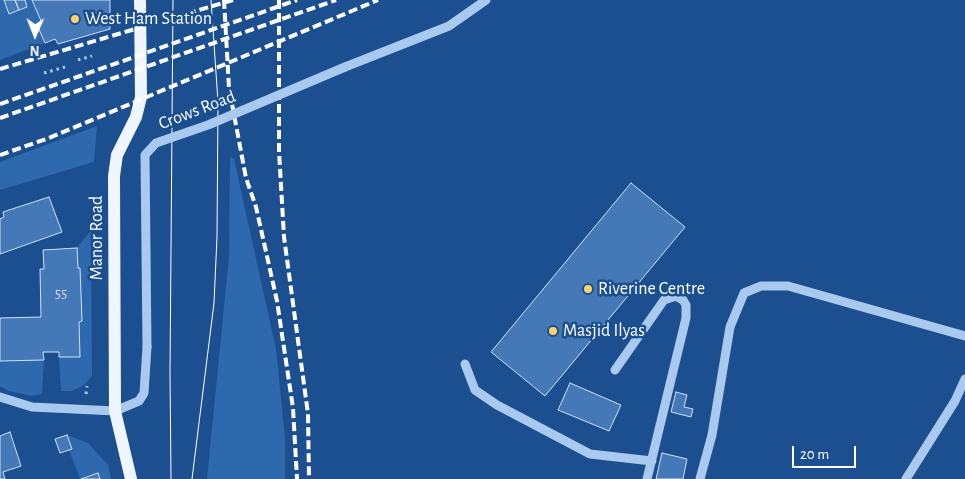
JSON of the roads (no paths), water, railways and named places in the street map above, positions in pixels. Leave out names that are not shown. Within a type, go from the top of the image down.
[{"type":"main road","name":"Manor Road","points":[[131,479],[115,411],[114,176],[117,155],[136,117],[141,97],[140,0]]},
{"type":"street","name":"Crows Road","points":[[115,411],[139,401],[144,393],[147,347],[145,156],[156,144],[208,125],[345,66],[449,26],[486,0]]},
{"type":"street","points":[[703,478],[730,327],[744,293],[761,286],[788,286],[965,336]]},
{"type":"street","points":[[615,370],[664,300],[676,296],[686,304],[686,318],[647,479]]},
{"type":"street","points":[[465,364],[476,390],[497,406],[590,454],[652,461]]},
{"type":"street","points":[[906,479],[955,401],[965,379]]},
{"type":"street","points":[[0,397],[32,407],[115,411]]},
{"type":"tram line","points":[[171,479],[173,0]]},
{"type":"tram line","points":[[192,479],[214,303],[217,237],[218,102],[211,0]]},
{"type":"railway","points":[[224,0],[229,88],[246,178],[256,207],[277,301],[293,408],[297,479]]},
{"type":"railway","points":[[0,69],[233,0]]},
{"type":"railway","points":[[279,0],[279,151],[284,237],[308,414],[309,479]]},
{"type":"railway","points":[[0,104],[297,0]]},
{"type":"railway","points":[[0,118],[336,0]]},
{"type":"railway","points":[[0,155],[49,138],[378,0]]},
{"type":"place","name":"West Ham Station","points":[[75,19]]},
{"type":"place","name":"Riverine Centre","points":[[588,289]]},
{"type":"place","name":"Masjid Ilyas","points":[[553,331]]}]
